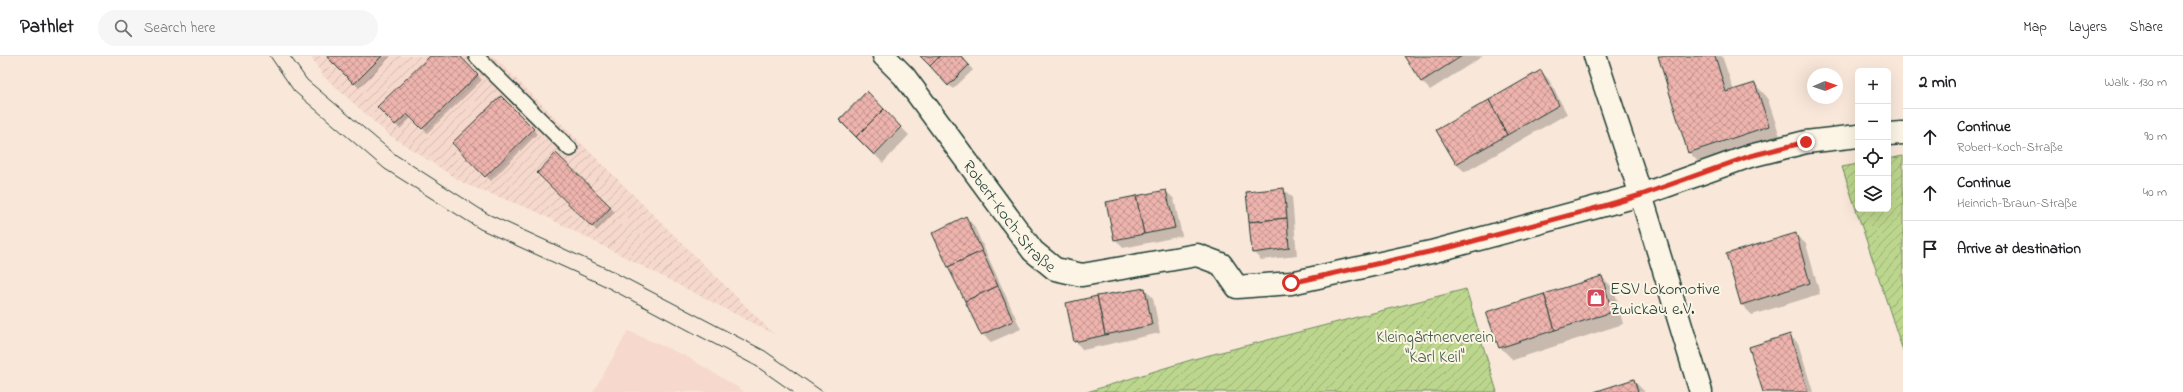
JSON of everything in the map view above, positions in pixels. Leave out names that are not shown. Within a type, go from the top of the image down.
[{"type":"street","name":"Robert-Koch-Straße","points":[[884,56],[904,76],[1033,251],[1055,269],[1082,275],[1197,254],[1221,264],[1237,287],[1291,283],[1451,247],[1641,195]]},
{"type":"street","points":[[1596,56],[1641,195],[1701,392]]},
{"type":"street","points":[[1891,134],[1903,133]]},
{"type":"street","points":[[1641,195],[1750,156],[1806,142],[1855,136]]},
{"type":"lane","points":[[476,56],[570,149]]},
{"type":"shaded area","points":[[310,56],[493,56],[774,334],[535,211],[465,184],[389,135],[323,76]]},
{"type":"shaded area","points":[[628,331],[688,357],[745,392],[593,392]]},
{"type":"green space","points":[[1903,156],[1903,351],[1857,212],[1891,212],[1891,158]]},
{"type":"green space","points":[[1855,165],[1855,206],[1842,167]]},
{"type":"green space","name":"Kleingärtnerverein \"Karl Keil\"","points":[[1466,289],[1497,392],[1087,392],[1194,359]]},
{"type":"building","points":[[326,56],[382,56],[354,84]]},
{"type":"building","points":[[430,56],[460,56],[478,75],[422,129],[407,114],[395,125],[377,107]]},
{"type":"building","points":[[920,56],[940,56],[930,66]]},
{"type":"building","points":[[940,56],[961,56],[969,65],[948,86],[930,66]]},
{"type":"building","points":[[1404,56],[1462,56],[1421,82]]},
{"type":"building","points":[[1658,56],[1715,56],[1726,92],[1755,83],[1769,126],[1688,153]]},
{"type":"building","points":[[1541,70],[1559,105],[1507,135],[1489,100]]},
{"type":"building","points":[[867,91],[884,109],[856,137],[839,120]]},
{"type":"building","points":[[501,96],[534,129],[485,177],[452,143]]},
{"type":"building","points":[[1489,100],[1507,135],[1456,164],[1436,130]]},
{"type":"building","points":[[884,109],[901,127],[874,155],[856,137]]},
{"type":"building","points":[[556,153],[611,207],[592,227],[537,173]]},
{"type":"building","points":[[1284,188],[1287,218],[1249,222],[1246,192]]},
{"type":"building","points":[[1166,190],[1175,228],[1144,234],[1136,196]]},
{"type":"building","points":[[1136,196],[1144,234],[1114,240],[1106,202]]},
{"type":"building","points":[[966,216],[982,251],[948,267],[932,233]]},
{"type":"building","points":[[1287,218],[1289,248],[1252,253],[1249,222]]},
{"type":"building","points":[[1796,233],[1810,283],[1741,305],[1726,254]]},
{"type":"building","points":[[982,251],[998,286],[965,301],[948,267]]},
{"type":"building","points":[[1602,276],[1612,312],[1555,330],[1544,294]]},
{"type":"building","points":[[998,286],[1013,321],[981,335],[965,301]]},
{"type":"building","points":[[1145,288],[1152,325],[1105,335],[1097,296]]},
{"type":"building","points":[[1544,294],[1555,330],[1499,348],[1486,312]]},
{"type":"building","points":[[1097,296],[1105,335],[1074,342],[1066,303]]},
{"type":"building","points":[[1790,334],[1808,392],[1763,392],[1749,347]]},
{"type":"building","points":[[1634,379],[1638,392],[1594,392]]},
{"type":"tram line","points":[[270,56],[294,91],[385,169],[480,229],[601,284],[756,366],[793,392]]},
{"type":"tram line","points":[[290,56],[307,80],[396,155],[488,214],[608,269],[765,351],[823,392]]},
{"type":"place","name":"ESV Lokomotive Zwickau e.V.","points":[[1596,298]]},
{"type":"route","points":[[1291,283],[1431,252],[1604,206],[1641,195],[1750,156],[1806,142]]}]
